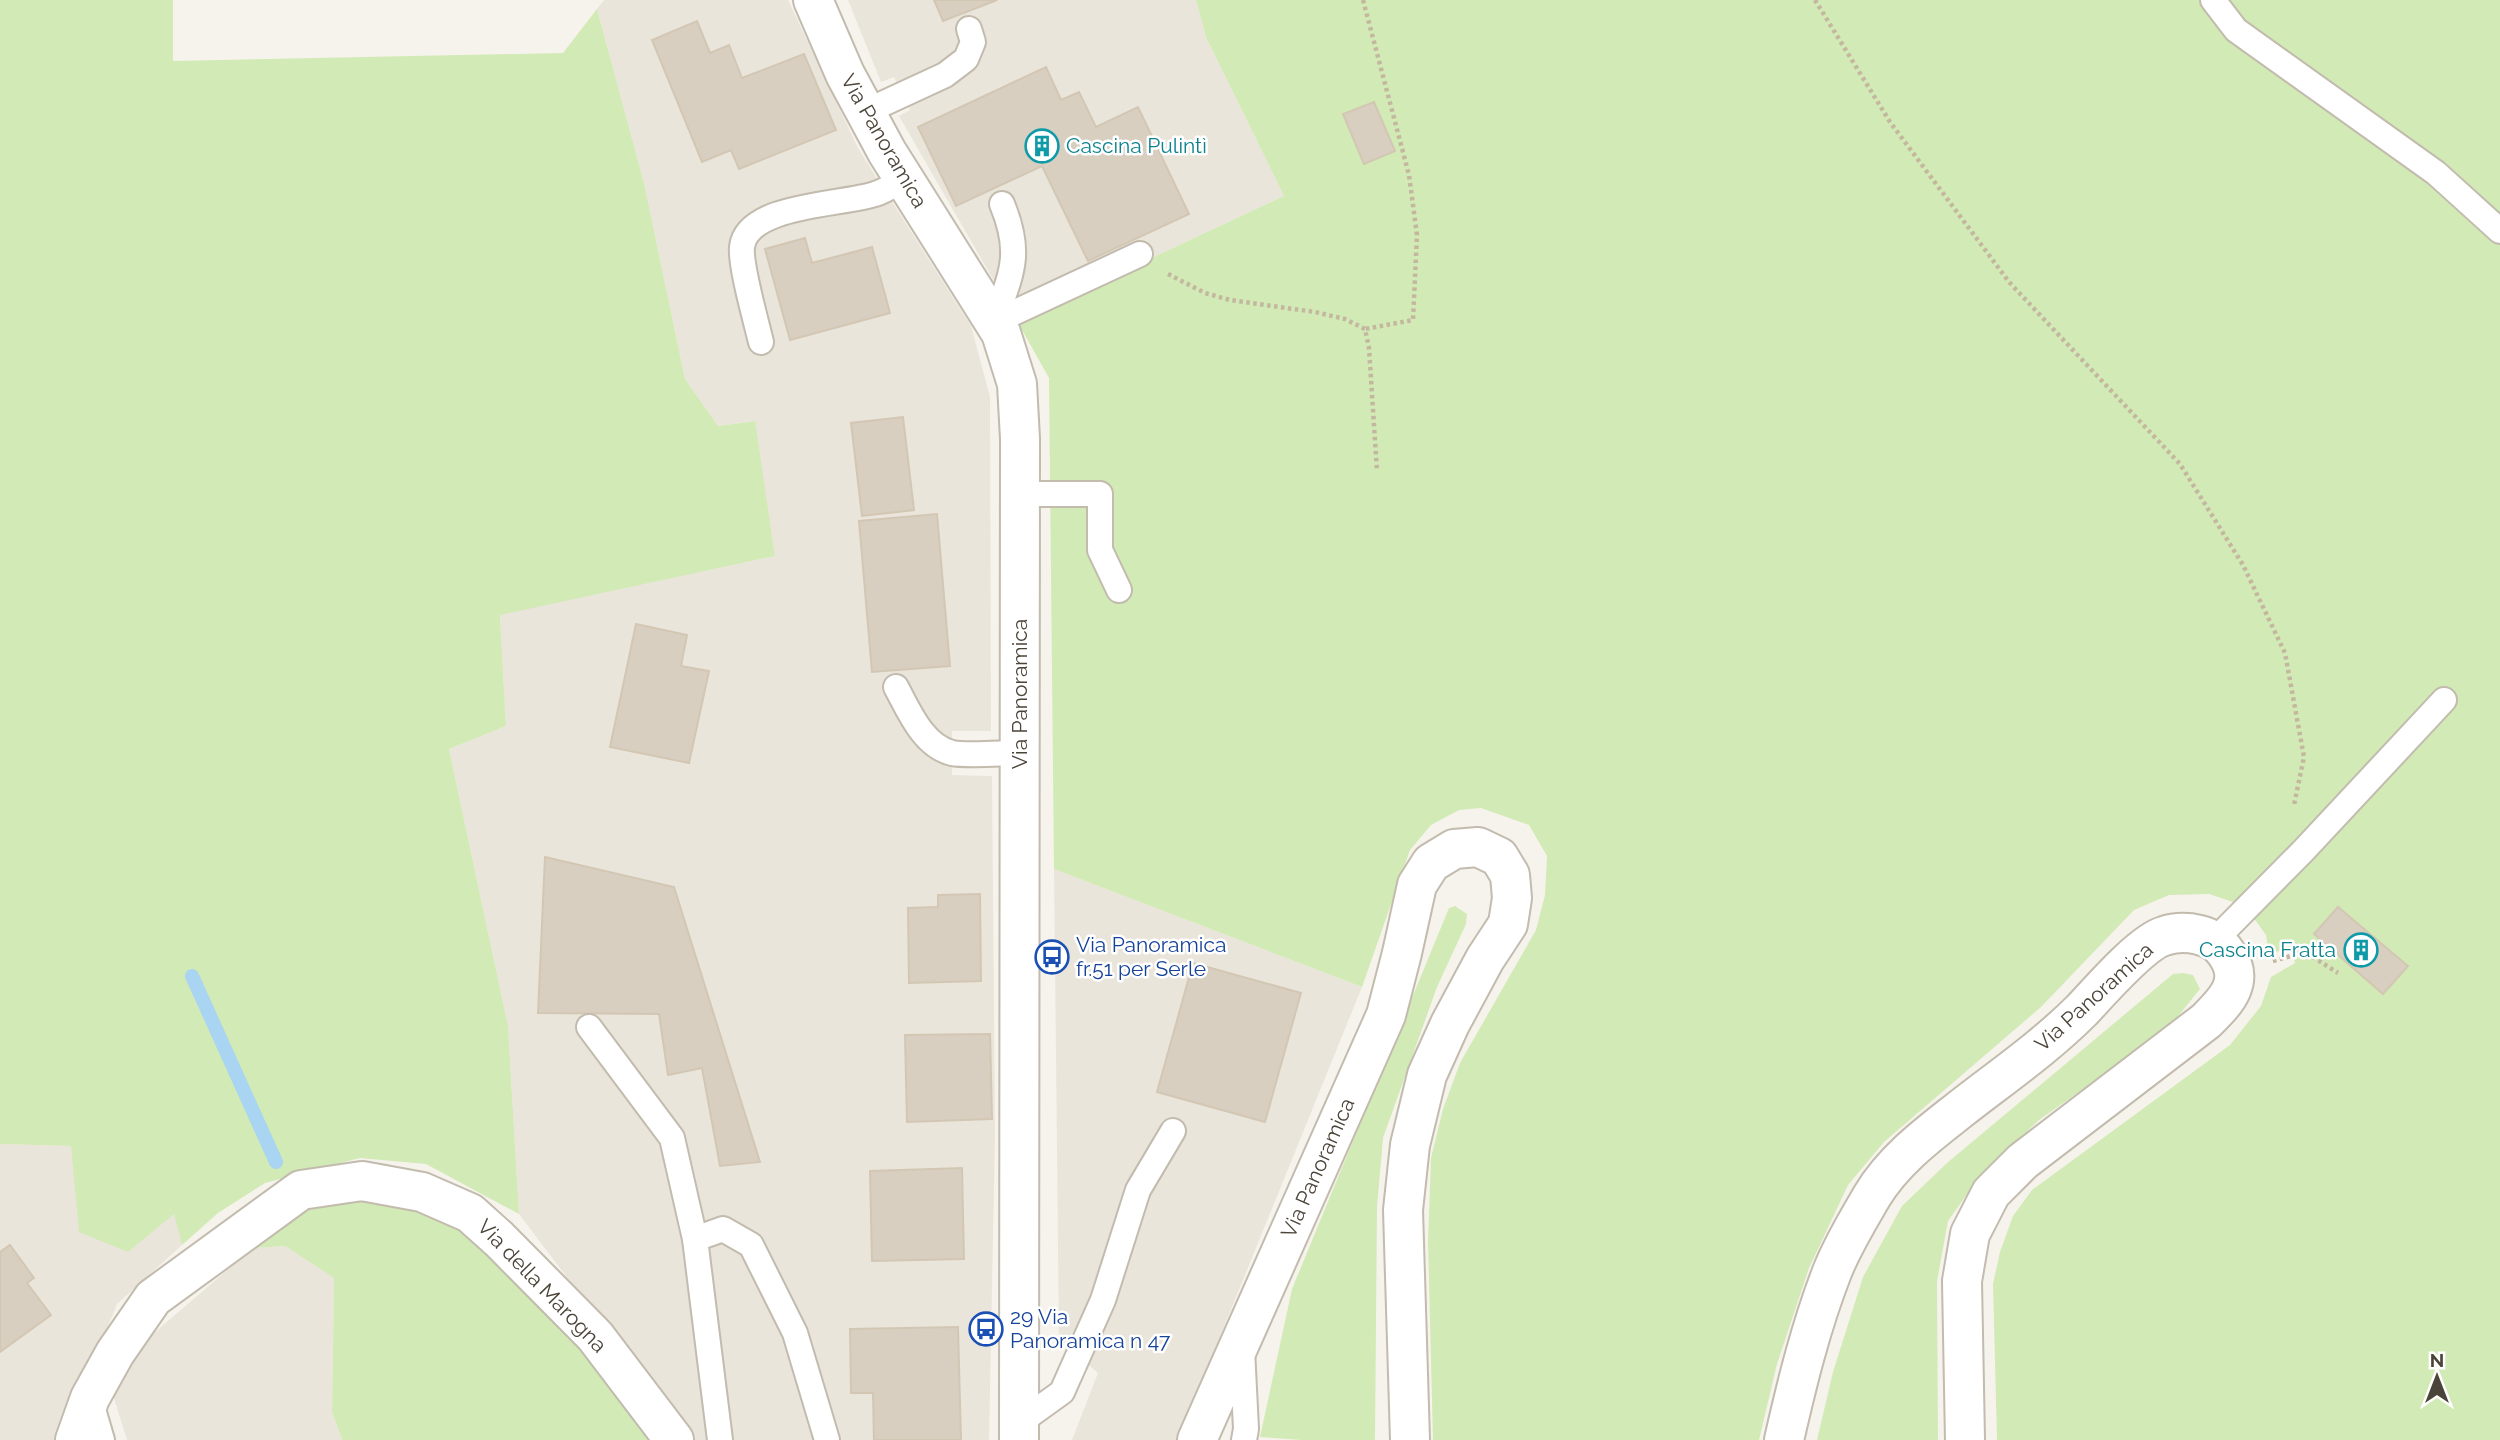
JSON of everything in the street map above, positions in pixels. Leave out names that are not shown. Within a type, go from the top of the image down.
[{"type":"street","name":"Via Panoramica","points":[[813,0],[845,74],[865,112],[1001,333],[1017,384],[1020,439],[1019,1431]]},
{"type":"street","name":"Via Panoramica","points":[[1197,1440],[1385,1015],[1417,885],[1431,863],[1454,849],[1478,847],[1499,856],[1510,875],[1512,898],[1508,924],[1485,959],[1450,1024],[1427,1075],[1410,1145],[1403,1209],[1410,1440]]},
{"type":"street","name":"Via Panoramica","points":[[1784,1440],[1800,1370],[1833,1270],[1873,1194],[1910,1148],[2063,1029],[2140,952],[2163,936],[2186,933],[2215,940]]},
{"type":"street","points":[[1965,1440],[1962,1281],[1970,1234],[1991,1194],[2023,1161],[2206,1021],[2230,996],[2234,983],[2233,968],[2227,954],[2215,940]]},
{"type":"street","name":"Via della Marogna","points":[[75,1440],[90,1398],[115,1353],[153,1298],[301,1190],[362,1181],[422,1192],[470,1213],[499,1238],[595,1336],[674,1440]]},
{"type":"lane","points":[[2213,0],[2236,30],[2436,173],[2500,231]]},
{"type":"lane","points":[[865,112],[945,75],[966,59],[973,42],[970,29]]},
{"type":"lane","points":[[761,342],[741,251],[744,235],[757,222],[801,208],[877,194],[904,179]]},
{"type":"lane","points":[[994,323],[1014,267],[1012,229],[1002,204]]},
{"type":"lane","points":[[994,323],[1140,254]]},
{"type":"lane","points":[[1020,494],[1100,494],[1100,550],[1119,590]]},
{"type":"lane","points":[[896,687],[912,718],[930,741],[952,753],[1019,753]]},
{"type":"lane","points":[[2215,940],[2304,850],[2444,700]]},
{"type":"lane","points":[[589,1027],[672,1138],[695,1239],[720,1440]]},
{"type":"lane","points":[[1019,1431],[1062,1392],[1103,1300],[1138,1190],[1174,1131]]},
{"type":"lane","points":[[695,1239],[723,1229],[751,1245],[795,1333],[827,1440]]},
{"type":"lane","points":[[1242,1338],[1246,1429],[1244,1440]]},
{"type":"lane","points":[[90,1398],[102,1440]]},
{"type":"path","points":[[1140,254],[1153,267],[1205,293],[1230,300],[1325,314],[1345,319],[1365,329],[1413,320],[1417,235],[1409,175],[1363,0]]},
{"type":"path","points":[[1815,0],[1890,121],[2009,282],[2180,464],[2243,565],[2285,653],[2304,757],[2293,808],[2304,850]]},
{"type":"path","points":[[1365,329],[1369,348],[1377,471]]},
{"type":"path","points":[[2293,955],[2305,952],[2338,973]]},
{"type":"shaded area","points":[[604,0],[788,0],[858,148],[878,180],[870,183],[882,205],[891,200],[971,326],[990,397],[991,731],[952,731],[952,775],[992,776],[995,1134],[989,1440],[690,1440],[519,1214],[508,1026],[449,749],[506,726],[500,614],[775,556],[754,421],[718,426],[685,379],[644,183],[597,9]]},
{"type":"shaded area","points":[[848,0],[1196,0],[1206,37],[1284,196],[1017,321],[899,116],[910,110],[894,77],[881,82]]},
{"type":"shaded area","points":[[1054,869],[1362,987],[1178,1440],[1072,1440],[1098,1373],[1059,1339]]},
{"type":"shaded area","points":[[0,1144],[71,1146],[175,1213],[182,1245],[117,1304],[62,1440],[0,1440]]},
{"type":"shaded area","points":[[285,1246],[334,1278],[332,1412],[342,1440],[127,1440],[112,1392],[154,1333],[253,1248]]},
{"type":"green space","points":[[0,0],[173,0],[173,61],[563,53],[597,9],[644,183],[685,379],[718,426],[755,421],[775,556],[500,615],[506,726],[449,749],[508,1026],[519,1214],[426,1164],[360,1158],[265,1183],[218,1213],[182,1245],[174,1214],[128,1252],[79,1232],[71,1146],[0,1144]]},
{"type":"green space","points":[[1196,0],[2500,0],[2500,1440],[1997,1440],[1993,1284],[2000,1252],[2013,1216],[2032,1190],[2230,1045],[2261,1006],[2271,977],[2295,963],[2290,948],[2269,954],[2266,935],[2245,906],[2209,894],[2169,895],[2134,910],[2041,1007],[1884,1142],[1848,1185],[1809,1268],[1777,1364],[1759,1440],[1433,1440],[1428,1241],[1431,1158],[1443,1109],[1460,1063],[1536,930],[1545,895],[1547,856],[1529,825],[1481,808],[1459,810],[1431,825],[1410,850],[1362,987],[1054,869],[1049,378],[1017,321],[1284,196],[1206,37]]},
{"type":"green space","points":[[1455,906],[1467,914],[1466,924],[1437,987],[1383,1138],[1377,1207],[1375,1440],[1260,1437],[1292,1289],[1449,908]]},
{"type":"green space","points":[[2173,974],[2193,975],[2200,989],[2167,1030],[2039,1120],[1980,1176],[1948,1221],[1937,1281],[1938,1440],[1817,1440],[1833,1372],[1863,1277],[1902,1206],[1947,1163]]},
{"type":"green space","points":[[345,1197],[377,1200],[448,1219],[514,1281],[613,1383],[650,1440],[342,1440],[332,1412],[334,1278],[285,1246],[253,1248],[315,1206]]},
{"type":"building","points":[[934,0],[997,0],[943,21]]},
{"type":"building","points":[[697,21],[710,53],[729,45],[742,78],[804,54],[836,130],[739,169],[731,150],[702,162],[652,40]]},
{"type":"building","name":"Cascina Pulintì","points":[[1046,67],[1061,100],[1079,92],[1096,127],[1138,107],[1189,214],[1088,261],[1042,166],[956,206],[918,127]]},
{"type":"building","points":[[1374,102],[1395,151],[1364,164],[1343,114]]},
{"type":"building","points":[[805,238],[812,263],[872,247],[890,313],[790,340],[765,249]]},
{"type":"building","points":[[903,417],[914,510],[862,516],[851,423]]},
{"type":"building","points":[[937,514],[950,666],[872,672],[859,521]]},
{"type":"building","points":[[636,624],[687,635],[681,666],[709,671],[689,763],[610,747]]},
{"type":"building","points":[[545,857],[674,887],[760,1162],[720,1166],[702,1068],[668,1075],[659,1014],[538,1013]]},
{"type":"building","points":[[980,894],[981,981],[909,983],[908,908],[938,907],[938,895]]},
{"type":"building","name":"Cascina Fratta","points":[[2338,907],[2408,966],[2383,994],[2314,934]]},
{"type":"building","points":[[1193,963],[1301,993],[1265,1122],[1157,1092]]},
{"type":"building","points":[[990,1034],[992,1119],[907,1122],[905,1035]]},
{"type":"building","points":[[962,1168],[964,1259],[872,1261],[870,1171]]},
{"type":"building","points":[[10,1245],[34,1278],[27,1283],[51,1315],[0,1352],[0,1252]]},
{"type":"building","points":[[958,1327],[961,1440],[874,1440],[873,1393],[851,1393],[850,1329]]},
{"type":"waterway","points":[[192,976],[276,1162]]},
{"type":"place","name":"Cascina Pulintì","points":[[1042,146]]},
{"type":"place","name":"Cascina Fratta","points":[[2361,950]]},
{"type":"place","name":"Via Panoramica fr.51 per Serle","points":[[1052,957]]},
{"type":"place","name":"29 Via Panoramica n 47","points":[[986,1329]]}]
